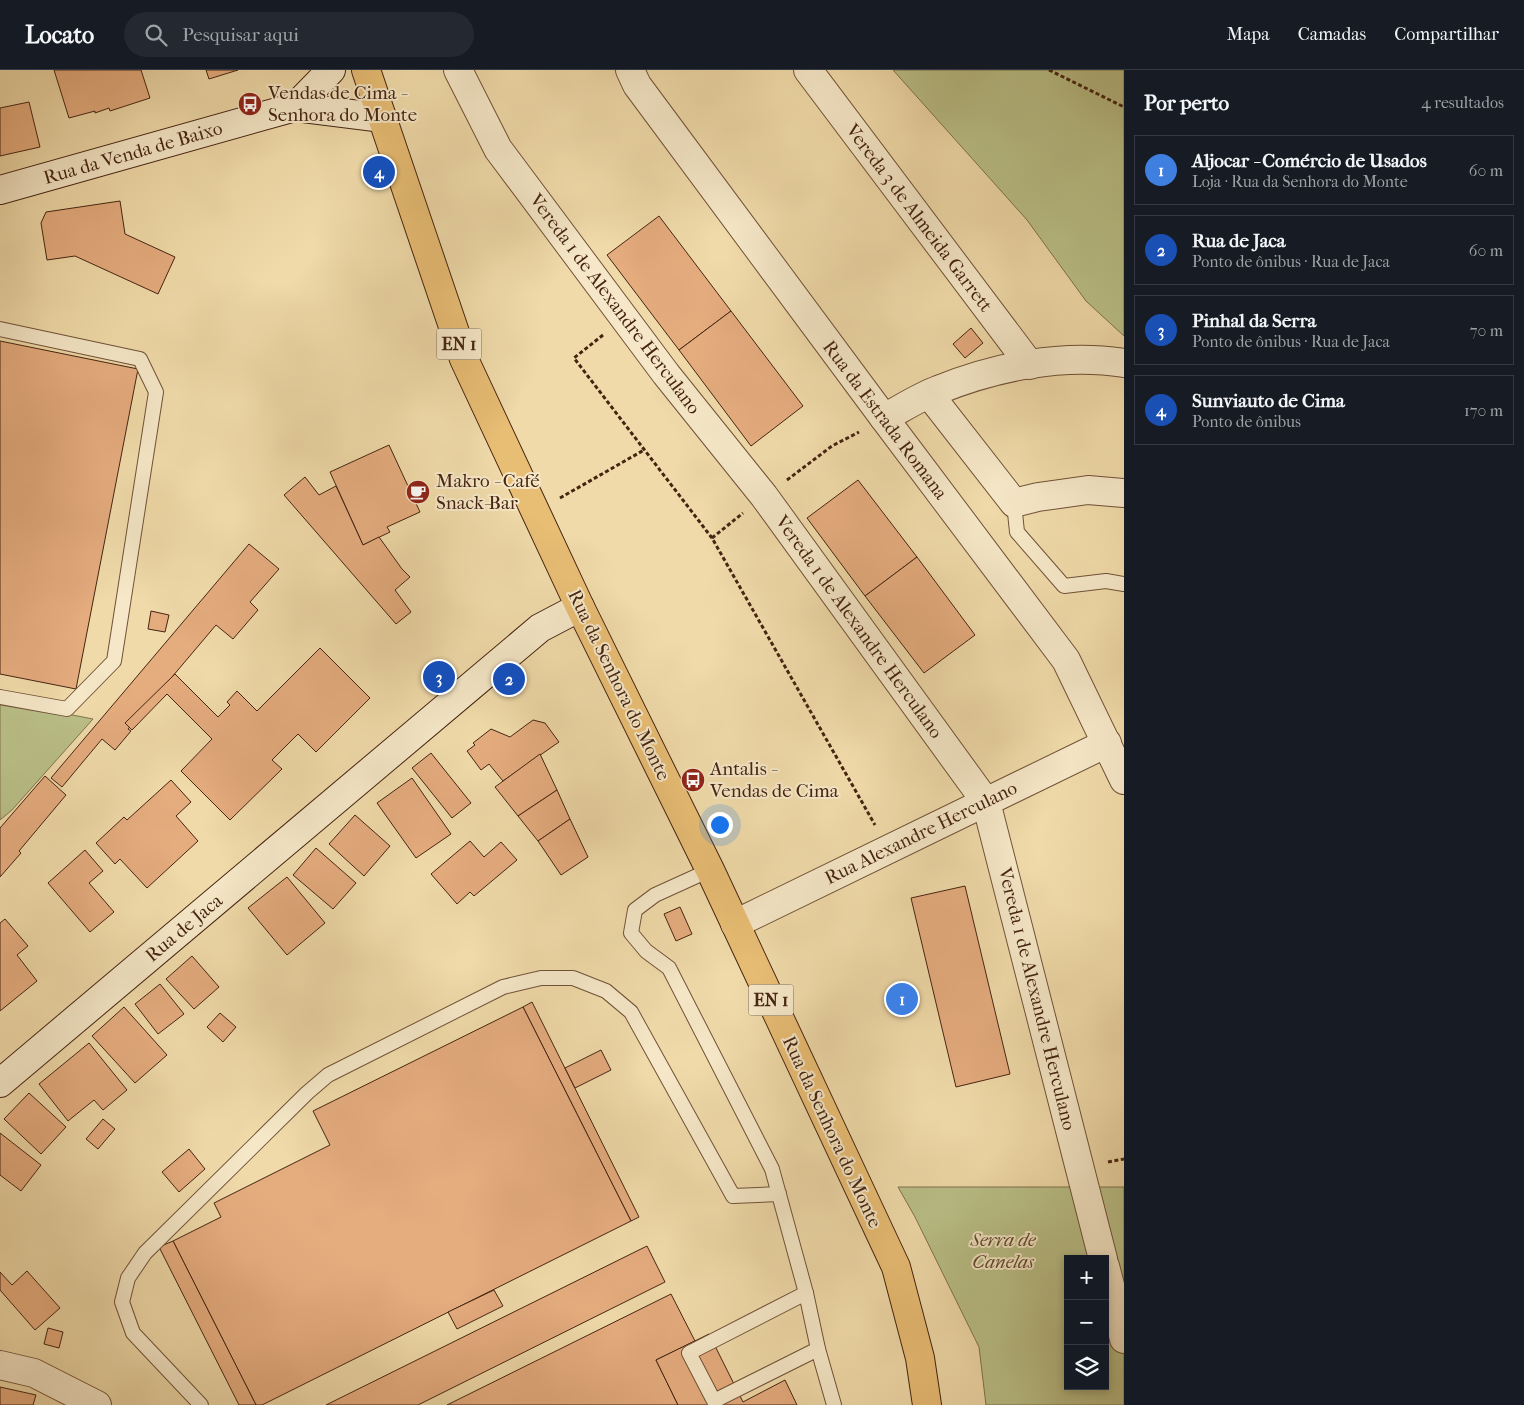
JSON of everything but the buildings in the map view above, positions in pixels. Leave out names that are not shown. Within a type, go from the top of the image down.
[{"type":"main road","name":"Rua da Senhora do Monte","points":[[366,70],[464,359],[580,607],[710,870],[896,1267],[920,1358],[926,1405]]},
{"type":"street","points":[[295,107],[331,70]]},
{"type":"street","name":"Vereda 1 de Alexandre Herculano","points":[[458,70],[498,149],[666,374],[772,490],[986,802],[1102,1255]]},
{"type":"street","name":"Rua da Estrada Romana","points":[[630,70],[637,85],[1066,660],[1124,780]]},
{"type":"street","name":"Vereda 3 de Almeida Garrett","points":[[808,70],[1030,365]]},
{"type":"street","points":[[295,107],[383,118]]},
{"type":"street","name":"Rua da Venda de Baixo","points":[[0,190],[295,107]]},
{"type":"street","points":[[884,418],[929,394],[1000,369],[1065,360],[1124,363]]},
{"type":"street","points":[[929,394],[1014,502],[1088,490],[1124,493]]},
{"type":"street","name":"Rua de Jaca","points":[[0,1083],[540,628],[580,607]]},
{"type":"street","name":"Rua Alexandre Herculano","points":[[735,924],[1107,743]]},
{"type":"street","points":[[1109,1281],[1124,1339]]},
{"type":"street","points":[[0,1365],[34,1373],[97,1405]]},
{"type":"lane","points":[[0,329],[140,359],[156,392],[114,661],[67,709],[0,697]]},
{"type":"lane","points":[[1014,502],[1017,532],[1064,586],[1106,581],[1124,584]]},
{"type":"lane","points":[[710,870],[655,895],[635,910],[631,933],[646,951],[669,968],[772,1170],[834,1405]]},
{"type":"lane","points":[[201,1405],[133,1333],[122,1302],[128,1278],[145,1253],[307,1093],[328,1075],[503,987],[541,978],[573,978],[606,991],[631,1012],[733,1196],[779,1194]]},
{"type":"lane","points":[[806,1293],[689,1353],[714,1401],[818,1349]]},
{"type":"path","points":[[1049,70],[1124,107]]},
{"type":"path","points":[[605,333],[574,358],[712,538],[889,849]]},
{"type":"path","points":[[712,538],[772,490],[832,446]]},
{"type":"path","points":[[535,512],[644,450]]},
{"type":"green space","points":[[893,70],[1124,70],[1124,336],[1086,301],[1027,220]]},
{"type":"green space","points":[[0,701],[93,719],[12,810],[0,820]]},
{"type":"green space","name":"Serra de Canelas","points":[[898,1187],[1124,1187],[1124,1405],[986,1405],[979,1347],[915,1217]]},
{"type":"place","name":"Vendas de Cima - Senhora do Monte","points":[[250,104]]},
{"type":"place","name":"Sunviauto de Cima","points":[[379,172]]},
{"type":"place","name":"Makro - Café Snack-Bar","points":[[418,492]]},
{"type":"place","name":"Pinhal da Serra","points":[[439,677]]},
{"type":"place","name":"Rua de Jaca","points":[[509,679]]},
{"type":"place","name":"Antalis - Vendas de Cima","points":[[693,780]]},
{"type":"place","name":"Aljocar - Comércio de Usados","points":[[902,999]]}]
